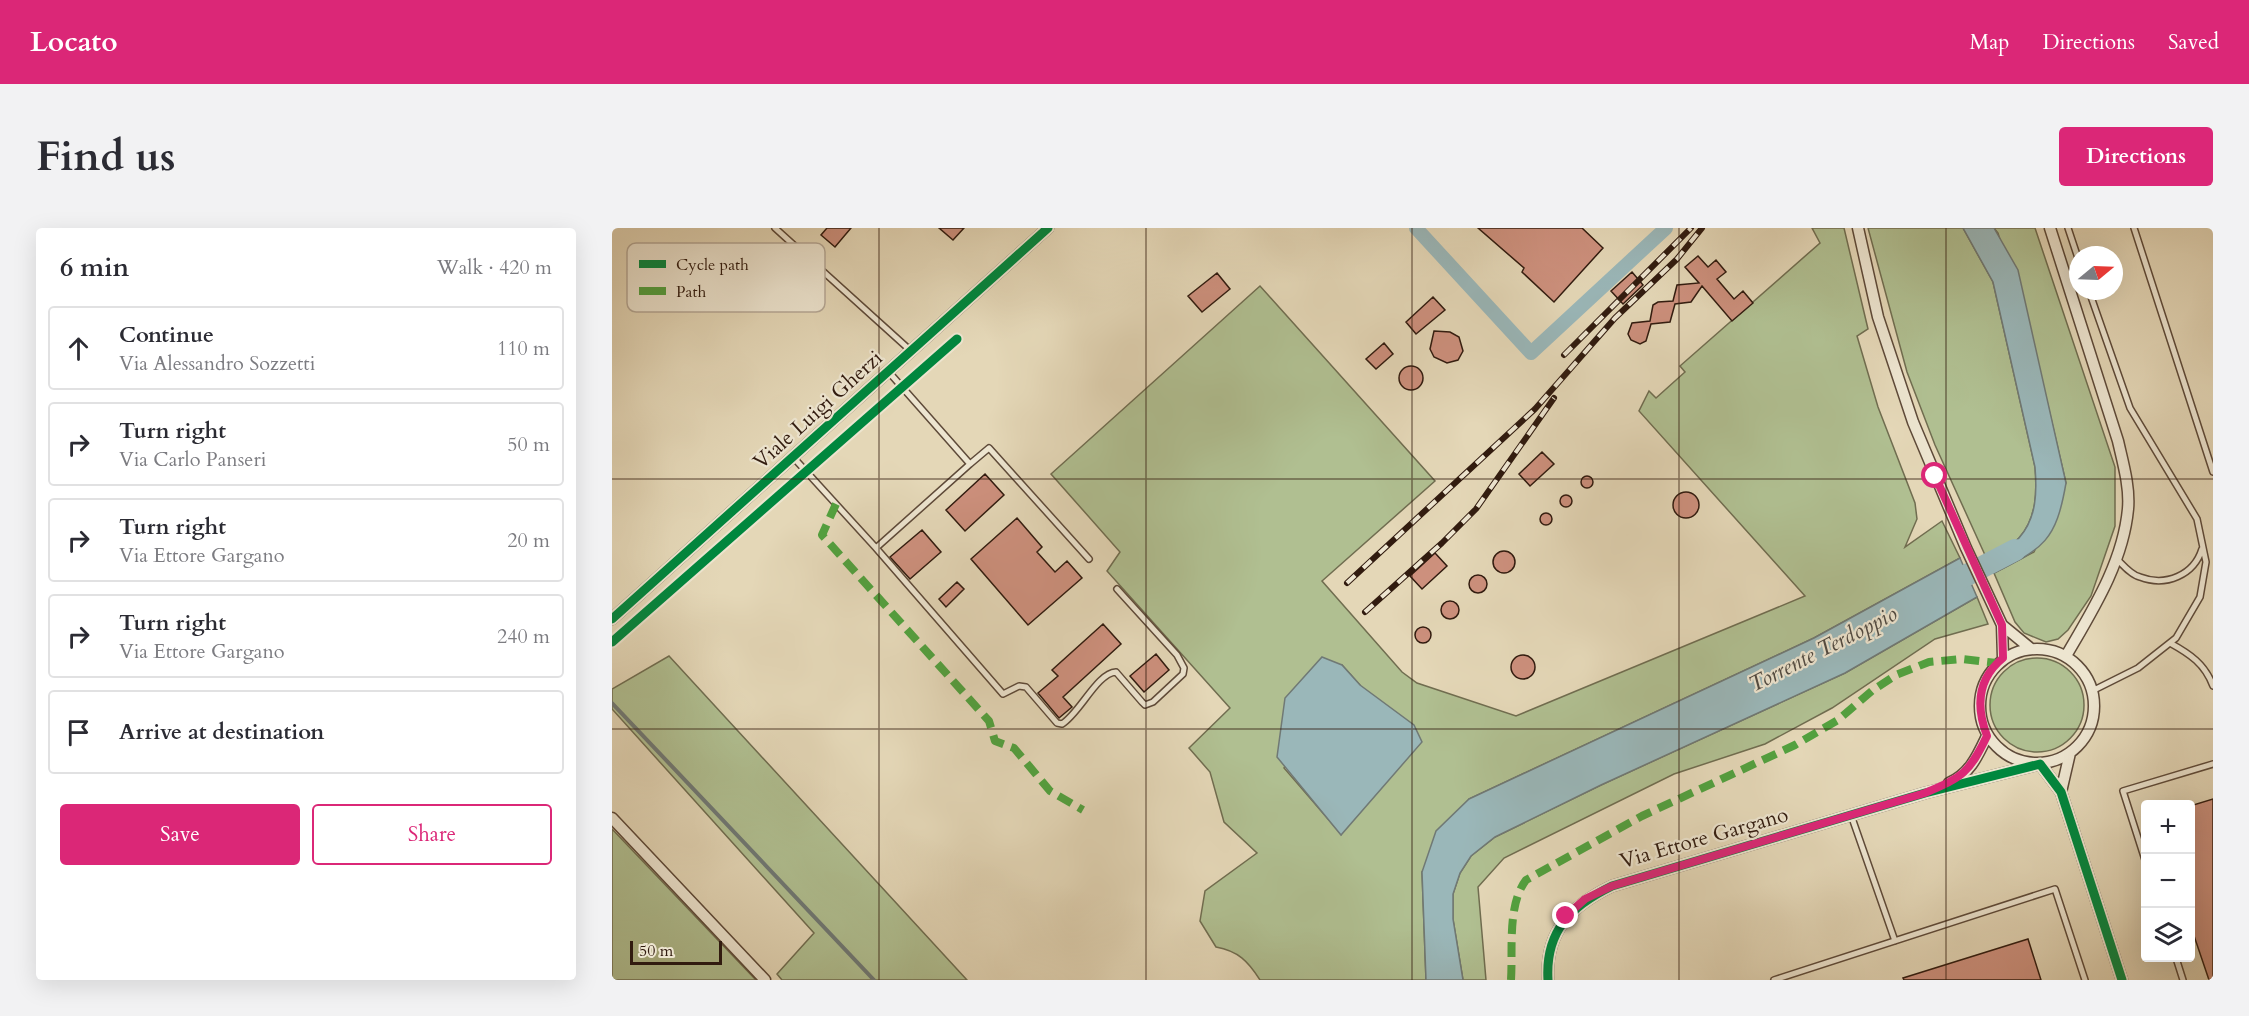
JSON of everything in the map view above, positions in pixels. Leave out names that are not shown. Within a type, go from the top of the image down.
[{"type":"street","name":"Viale Luigi Gherzi","points":[[612,619],[1047,228]]},
{"type":"street","points":[[1858,228],[1878,317],[1913,422],[1966,548],[2002,625],[2003,658]]},
{"type":"street","points":[[2050,228],[2106,401],[2125,471],[2128,507],[2117,559],[2094,607],[2066,656]]},
{"type":"street","points":[[2002,625],[2031,648]]},
{"type":"street","points":[[2031,648],[2049,650],[2066,656],[2087,677],[2092,691],[2094,708],[2091,726],[2082,741],[2070,753],[2040,764],[2010,757],[1987,736],[1980,718],[1979,698],[1986,679],[2003,658],[2031,648]]},
{"type":"street","name":"Via Ettore Gargano","points":[[1925,793],[1958,779],[1973,764],[1987,736]]},
{"type":"street","points":[[2061,792],[2070,753]]},
{"type":"street","points":[[2040,764],[2061,792],[2122,980]]},
{"type":"street","name":"Via Ettore Gargano","points":[[1548,980],[1547,963],[1555,938],[1566,916],[1585,899],[1612,886],[1925,793],[2040,764]]},
{"type":"street","points":[[612,818],[765,980]]},
{"type":"lane","points":[[775,228],[792,243]]},
{"type":"lane","points":[[2068,228],[2074,246]]},
{"type":"lane","points":[[2134,228],[2213,472]]},
{"type":"lane","points":[[825,273],[911,351]]},
{"type":"lane","points":[[2092,691],[2138,668],[2176,638],[2200,597],[2206,562],[2197,519],[2130,408],[2093,300]]},
{"type":"lane","points":[[887,370],[970,464]]},
{"type":"lane","points":[[876,548],[990,448],[1089,559]]},
{"type":"lane","points":[[793,457],[1003,694],[1019,686],[1026,687],[1057,723],[1066,722],[1081,707],[1089,694],[1112,672],[1116,672],[1145,705],[1154,702],[1183,674],[1184,668],[1177,655],[1117,589]]},
{"type":"lane","points":[[2117,559],[2137,577],[2157,581],[2174,578],[2189,571],[2199,559],[2203,547]]},
{"type":"lane","points":[[2170,644],[2199,661],[2209,674],[2213,686]]},
{"type":"lane","points":[[2142,854],[2123,791],[2213,764]]},
{"type":"lane","points":[[1851,815],[1895,941]]},
{"type":"lane","points":[[1774,980],[2055,890],[2085,980]]},
{"type":"lane","points":[[2178,962],[2183,980]]},
{"type":"green space","points":[[1812,228],[1844,228],[1868,329],[1857,336],[1878,407],[1915,503],[1917,519],[1905,547],[1942,521],[1960,558],[1814,638],[1469,799],[1422,872],[1426,980],[1260,980],[1242,958],[1216,947],[1200,921],[1205,891],[1257,853],[1224,822],[1210,772],[1189,748],[1230,708],[1107,571],[1120,552],[1051,474],[1260,286],[1435,481],[1322,581],[1402,672],[1417,683],[1516,716],[1805,596],[1639,411],[1649,391],[1656,398],[1685,372],[1680,366],[1820,243]],"holes":[[[1342,665],[1360,685],[1341,834],[1284,768]]]},
{"type":"green space","points":[[1868,228],[1963,228],[1993,282],[2035,467],[2036,485],[2032,513],[2025,530],[2012,543],[1985,555],[1935,445],[1907,372]]},
{"type":"green space","points":[[1994,228],[2035,228],[2115,467],[2115,526],[2091,596],[2068,630],[2058,639],[2046,642],[2024,633],[2015,622],[1994,573],[2034,552],[2066,483],[2042,380],[1998,233]]},
{"type":"green space","points":[[1977,597],[1988,624],[1935,639],[1832,708],[1765,744],[1674,774],[1504,858],[1478,887],[1486,980],[1463,980],[1453,919],[1453,894],[1460,873],[1471,856],[1495,837],[1601,785],[1845,673]]},
{"type":"green space","points":[[669,656],[967,980],[782,980],[777,974],[814,933],[612,709],[612,689]]},
{"type":"green space","points":[[2037,658],[2055,661],[2070,672],[2081,687],[2084,705],[2081,723],[2070,738],[2055,749],[2037,752],[2019,749],[2004,738],[1993,723],[1990,705],[1993,687],[2004,672],[2019,661]]},
{"type":"green space","points":[[612,829],[756,980],[612,980]]},
{"type":"water","points":[[1963,228],[1994,228],[2018,270],[2066,483],[2058,518],[2045,540],[2025,557],[1994,573],[1985,555],[2012,543],[2025,530],[2034,504],[2035,467],[1993,282]]},
{"type":"water","points":[[1960,558],[1977,597],[1845,673],[1601,785],[1495,837],[1471,856],[1460,873],[1453,894],[1453,919],[1463,980],[1426,980],[1422,872],[1436,831],[1469,799],[1814,638]]},
{"type":"water","points":[[1322,657],[1342,665],[1360,685],[1414,725],[1422,742],[1341,835],[1277,757],[1285,698]]},
{"type":"building","points":[[827,228],[851,228],[835,247],[821,235]]},
{"type":"building","points":[[939,228],[964,228],[953,240]]},
{"type":"building","points":[[1478,228],[1582,228],[1603,248],[1554,302],[1522,272],[1524,268]]},
{"type":"building","points":[[1698,256],[1708,267],[1716,260],[1726,272],[1717,279],[1734,299],[1743,291],[1753,303],[1732,321],[1702,286],[1691,302],[1675,304],[1670,322],[1651,324],[1646,341],[1640,344],[1631,340],[1628,334],[1632,323],[1650,321],[1653,305],[1658,302],[1673,301],[1677,285],[1699,283],[1685,267]]},
{"type":"building","points":[[1632,272],[1643,285],[1623,304],[1611,291]]},
{"type":"building","points":[[1217,273],[1230,289],[1202,312],[1188,296]]},
{"type":"building","points":[[1433,297],[1445,310],[1416,334],[1406,322]]},
{"type":"building","points":[[1434,331],[1450,332],[1459,337],[1463,351],[1458,360],[1447,363],[1434,357],[1430,349]]},
{"type":"building","points":[[1384,343],[1393,354],[1376,369],[1366,359]]},
{"type":"building","points":[[1411,366],[1420,369],[1423,378],[1420,387],[1411,390],[1402,387],[1399,378],[1402,369]]},
{"type":"building","points":[[1542,452],[1554,464],[1530,486],[1519,474]]},
{"type":"building","points":[[985,474],[1004,495],[965,531],[946,510]]},
{"type":"building","points":[[1589,476],[1592,477],[1592,487],[1585,488],[1582,487],[1581,480],[1582,477]]},
{"type":"building","points":[[1686,492],[1695,496],[1699,505],[1695,514],[1686,518],[1677,514],[1673,505],[1677,496]]},
{"type":"building","points":[[1568,495],[1572,501],[1568,507],[1564,507],[1560,499]]},
{"type":"building","points":[[1548,513],[1552,519],[1548,525],[1544,525],[1540,517]]},
{"type":"building","points":[[1017,518],[1042,547],[1037,552],[1055,572],[1067,561],[1082,578],[1028,625],[971,559]]},
{"type":"building","points":[[922,530],[941,552],[910,579],[890,557]]},
{"type":"building","points":[[1504,551],[1512,554],[1515,562],[1512,570],[1504,573],[1496,570],[1493,562],[1496,554]]},
{"type":"building","points":[[1435,553],[1447,566],[1422,589],[1410,576]]},
{"type":"building","points":[[1478,575],[1484,578],[1487,584],[1484,590],[1478,593],[1472,590],[1469,584],[1472,578]]},
{"type":"building","points":[[957,582],[964,589],[946,607],[939,599]]},
{"type":"building","points":[[1450,601],[1456,604],[1459,610],[1456,616],[1450,619],[1444,616],[1441,610],[1444,604]]},
{"type":"building","points":[[1103,624],[1121,644],[1063,697],[1072,707],[1059,718],[1038,693],[1058,676],[1052,670]]},
{"type":"building","points":[[1420,627],[1426,627],[1431,635],[1429,641],[1420,643],[1415,638],[1415,632]]},
{"type":"building","points":[[1156,654],[1169,670],[1144,692],[1130,676]]},
{"type":"building","points":[[1523,655],[1531,659],[1535,667],[1531,675],[1523,679],[1515,675],[1511,667],[1515,659]]},
{"type":"building","points":[[2213,799],[2213,980],[2209,980],[2195,939],[2195,804]]},
{"type":"building","points":[[2028,939],[2041,980],[1904,980],[1903,978]]},
{"type":"waterway","points":[[1416,228],[1531,353],[1666,228]]},
{"type":"waterway","name":"Torrente Terdoppio","points":[[1940,589],[2015,550]]},
{"type":"waterway","points":[[612,703],[874,980]]},
{"type":"railway","points":[[1564,355],[1691,228]]},
{"type":"railway","points":[[1347,583],[1535,409],[1615,318],[1677,259],[1702,228]]},
{"type":"railway","points":[[1365,612],[1476,509],[1554,398]]},
{"type":"marked path","points":[[836,504],[822,535],[989,721],[995,741],[1014,748],[1050,791],[1083,810]]},
{"type":"marked path","points":[[1511,980],[1513,914],[1520,890],[1526,880],[1642,816],[1795,745],[1838,720],[1873,690],[1896,675],[1929,662],[1962,659],[1997,663]]},
{"type":"cycle path","points":[[612,619],[1048,228]]},
{"type":"cycle path","points":[[612,642],[957,339]]},
{"type":"cycle path","points":[[1548,980],[1551,947],[1564,922],[1584,902],[1612,886],[1925,793],[2040,764],[2061,792],[2122,980]]},
{"type":"route","points":[[1566,916],[1585,899],[1612,886],[1925,793],[1958,779],[1973,764],[1987,736],[1980,718],[1979,698],[1986,679],[2003,658],[2002,625],[1935,476]]}]
